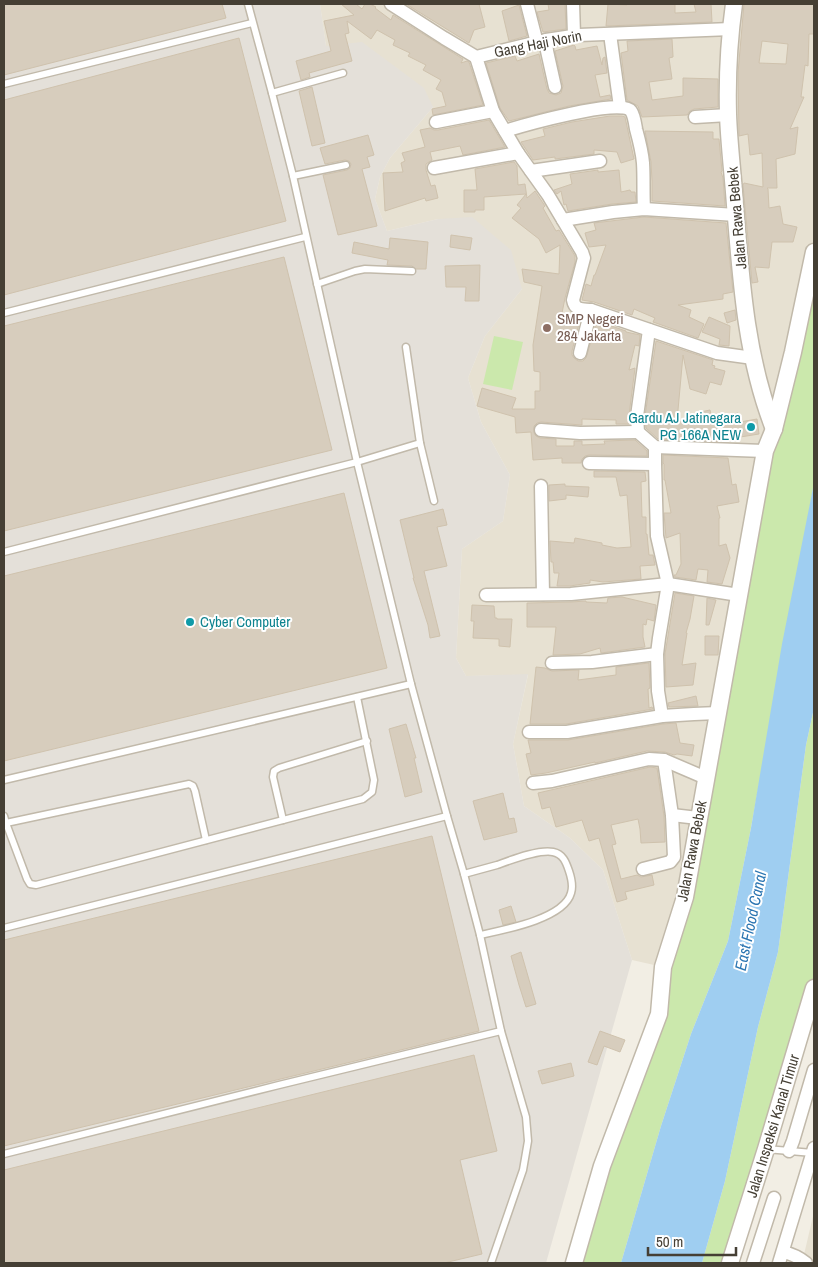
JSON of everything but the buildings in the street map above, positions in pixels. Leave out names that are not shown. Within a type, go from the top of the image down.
[{"type":"street","name":"Gang Haji Norin","points":[[391,4],[476,57],[574,35],[731,29]]},
{"type":"street","points":[[527,4],[547,51],[555,87]]},
{"type":"street","points":[[573,4],[574,35]]},
{"type":"street","name":"Jalan Rawa Bebek","points":[[734,4],[728,77],[728,115],[744,302],[753,358],[774,429]]},
{"type":"street","points":[[610,34],[620,107]]},
{"type":"street","points":[[476,57],[493,111],[518,153],[548,195],[582,252],[584,258],[573,300],[574,305],[577,308],[591,310],[717,353],[753,358]]},
{"type":"street","points":[[505,131],[562,115],[620,107],[630,109],[643,162],[644,209]]},
{"type":"street","points":[[436,122],[493,111]]},
{"type":"street","points":[[695,117],[728,115]]},
{"type":"street","points":[[434,168],[518,153]]},
{"type":"street","points":[[531,171],[600,161]]},
{"type":"street","points":[[563,220],[644,209],[736,215]]},
{"type":"street","name":"Jalan Rawa Bebek","points":[[574,1263],[602,1166],[659,1014],[662,967],[685,897],[766,451],[774,429],[791,360],[814,252]]},
{"type":"street","points":[[580,353],[591,310]]},
{"type":"street","points":[[638,432],[637,416],[648,330]]},
{"type":"street","points":[[541,430],[580,433],[638,432],[655,447],[766,451]]},
{"type":"street","points":[[655,447],[657,536],[668,584],[657,654],[658,691],[662,716]]},
{"type":"street","points":[[589,463],[655,464]]},
{"type":"street","points":[[541,486],[543,594]]},
{"type":"street","points":[[486,596],[571,594],[668,584],[739,595]]},
{"type":"street","points":[[552,663],[592,662],[657,654]]},
{"type":"street","points":[[529,732],[567,732],[662,716],[718,713]]},
{"type":"street","points":[[533,783],[560,779],[649,759],[664,760],[706,778]]},
{"type":"street","points":[[643,869],[670,862],[674,857],[672,815],[664,760]]},
{"type":"street","points":[[672,815],[698,818]]},
{"type":"street","name":"Jalan Inspeksi Kanal Timur","points":[[730,1263],[814,988]]},
{"type":"street","points":[[789,1151],[814,1070]]},
{"type":"street","points":[[806,1263],[799,1258],[781,1258],[814,1152]]},
{"type":"street","points":[[753,1263],[774,1198]]},
{"type":"lane","points":[[248,4],[292,176],[357,462],[411,684],[480,935],[501,1032],[526,1116],[528,1141],[523,1170],[491,1263]]},
{"type":"lane","points":[[4,84],[252,23]]},
{"type":"lane","points":[[272,93],[343,73]]},
{"type":"lane","points":[[292,176],[346,165]]},
{"type":"lane","points":[[4,312],[305,237]]},
{"type":"lane","points":[[317,284],[365,269],[412,271]]},
{"type":"lane","points":[[406,347],[420,443],[434,501]]},
{"type":"lane","points":[[4,552],[357,462],[420,443]]},
{"type":"lane","points":[[4,780],[411,684]]},
{"type":"lane","points":[[206,840],[195,791],[193,786],[189,784],[4,821],[27,879],[30,884],[36,885],[363,799],[372,792],[374,780],[357,697]]},
{"type":"lane","points":[[283,820],[273,777],[274,771],[366,742]]},
{"type":"lane","points":[[4,928],[447,816]]},
{"type":"lane","points":[[464,874],[519,858],[555,852],[563,858],[571,877],[571,893],[562,906],[532,922],[480,935]]},
{"type":"lane","points":[[4,1154],[501,1032]]},
{"type":"lane","points":[[766,1149],[814,1152]]},
{"type":"shaded area","points":[[4,4],[320,4],[326,46],[362,42],[424,88],[433,107],[390,158],[380,177],[375,199],[387,231],[438,219],[472,217],[511,250],[522,289],[485,336],[468,378],[481,422],[510,475],[503,521],[462,549],[456,658],[466,676],[528,674],[513,744],[524,806],[570,838],[603,870],[632,960],[546,1263],[4,1263]]},
{"type":"shaded area","points":[[320,4],[814,4],[814,252],[698,818],[663,967],[632,960],[603,870],[570,838],[524,806],[513,744],[528,675],[466,676],[456,658],[462,549],[503,521],[510,475],[481,422],[468,378],[485,336],[522,289],[438,219],[387,231],[375,199],[380,177],[390,158],[433,107],[326,46]]},
{"type":"shaded area","points":[[814,1212],[814,1263],[802,1263]]},
{"type":"green space","points":[[814,252],[814,484],[750,833],[728,941],[691,1034],[661,1126],[621,1263],[575,1263],[659,1014],[685,897],[765,451]]},
{"type":"green space","points":[[494,336],[523,342],[512,390],[483,384]]},
{"type":"green space","points":[[814,708],[814,988],[731,1263],[702,1263],[725,1181],[758,1027],[778,952],[806,745]]},
{"type":"water","name":"East Flood Canal","points":[[814,483],[814,708],[806,745],[778,952],[758,1027],[725,1181],[702,1263],[621,1263],[661,1126],[691,1034],[728,941],[751,828],[782,644]]},
{"type":"place","name":"SMP Negeri 284 Jakarta","points":[[547,328]]},
{"type":"place","name":"Gardu AJ Jatinegara PG 166A NEW","points":[[751,427]]},
{"type":"place","name":"Cyber Computer","points":[[190,622]]}]
